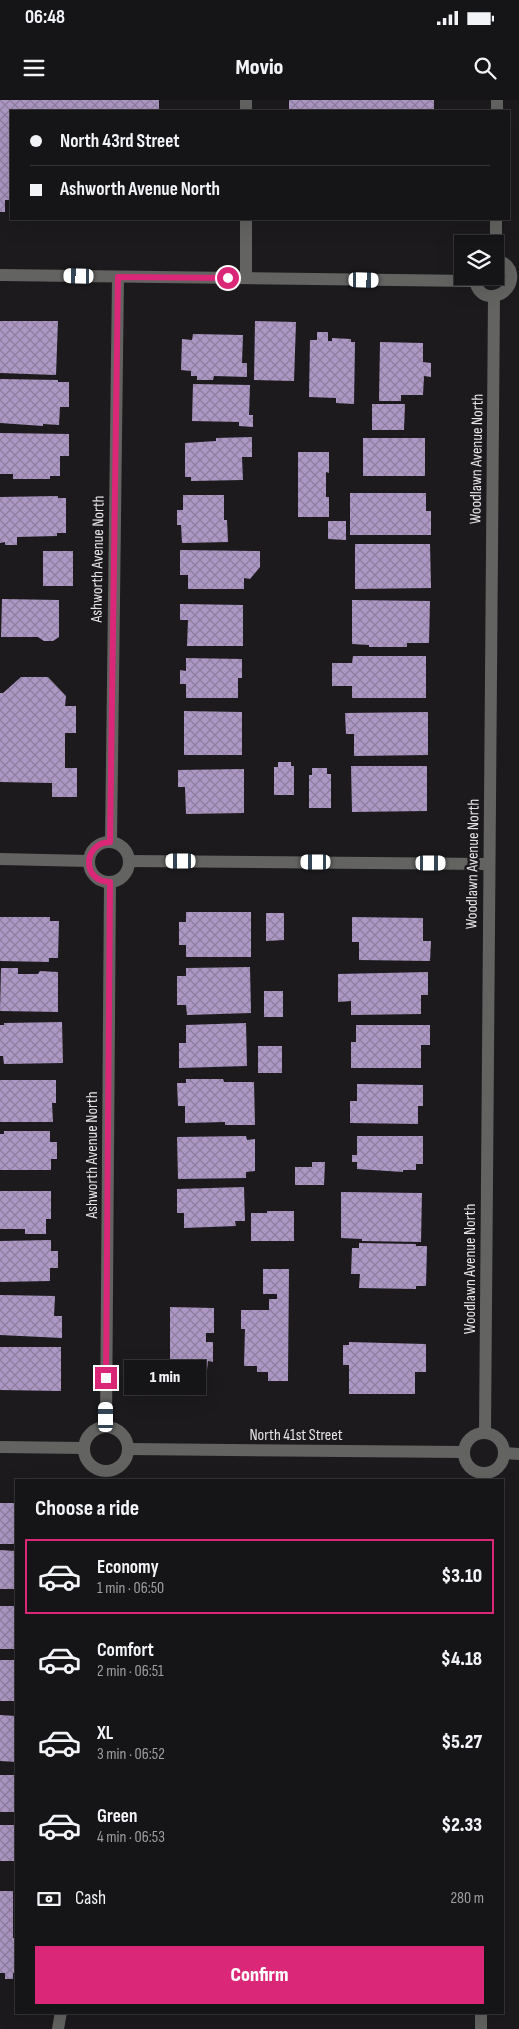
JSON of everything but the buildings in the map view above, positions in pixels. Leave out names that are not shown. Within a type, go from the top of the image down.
[{"type":"street","points":[[246,220],[246,278]]},
{"type":"street","points":[[496,220],[496,235]]},
{"type":"street","points":[[478,285],[480,291],[485,295],[494,296],[507,291],[516,280],[504,263]]},
{"type":"street","points":[[0,275],[454,278]]},
{"type":"street","name":"Ashworth Avenue North","points":[[110,842],[118,277]]},
{"type":"street","name":"Woodlawn Avenue North","points":[[485,1433],[488,864],[494,296]]},
{"type":"street","points":[[110,842],[120,845],[126,850],[129,860],[128,870],[124,876],[110,882],[95,877],[91,872],[89,860],[100,843],[110,842]]},
{"type":"street","points":[[0,860],[89,860]]},
{"type":"street","points":[[129,860],[488,864]]},
{"type":"street","name":"Ashworth Avenue North","points":[[106,1427],[110,882]]},
{"type":"street","points":[[106,1427],[118,1431],[124,1436],[128,1449],[122,1464],[106,1476],[103,1472],[90,1465],[86,1459],[84,1448],[86,1439],[90,1434],[96,1429],[106,1427]]},
{"type":"street","points":[[485,1433],[494,1435],[499,1439],[504,1453],[501,1463],[497,1468],[484,1477],[466,1464],[463,1452],[469,1438],[475,1434],[485,1433]]},
{"type":"street","points":[[0,1448],[84,1448]]},
{"type":"street","name":"North 41st Street","points":[[128,1449],[463,1452]]},
{"type":"street","points":[[504,1453],[519,1454]]},
{"type":"street","points":[[58,2029],[61,2014]]},
{"type":"street","points":[[481,2014],[481,2029]]},
{"type":"route","points":[[106,1378],[110,882],[95,877],[89,866],[89,859],[91,853],[100,843],[110,842],[118,277],[228,278]]}]
